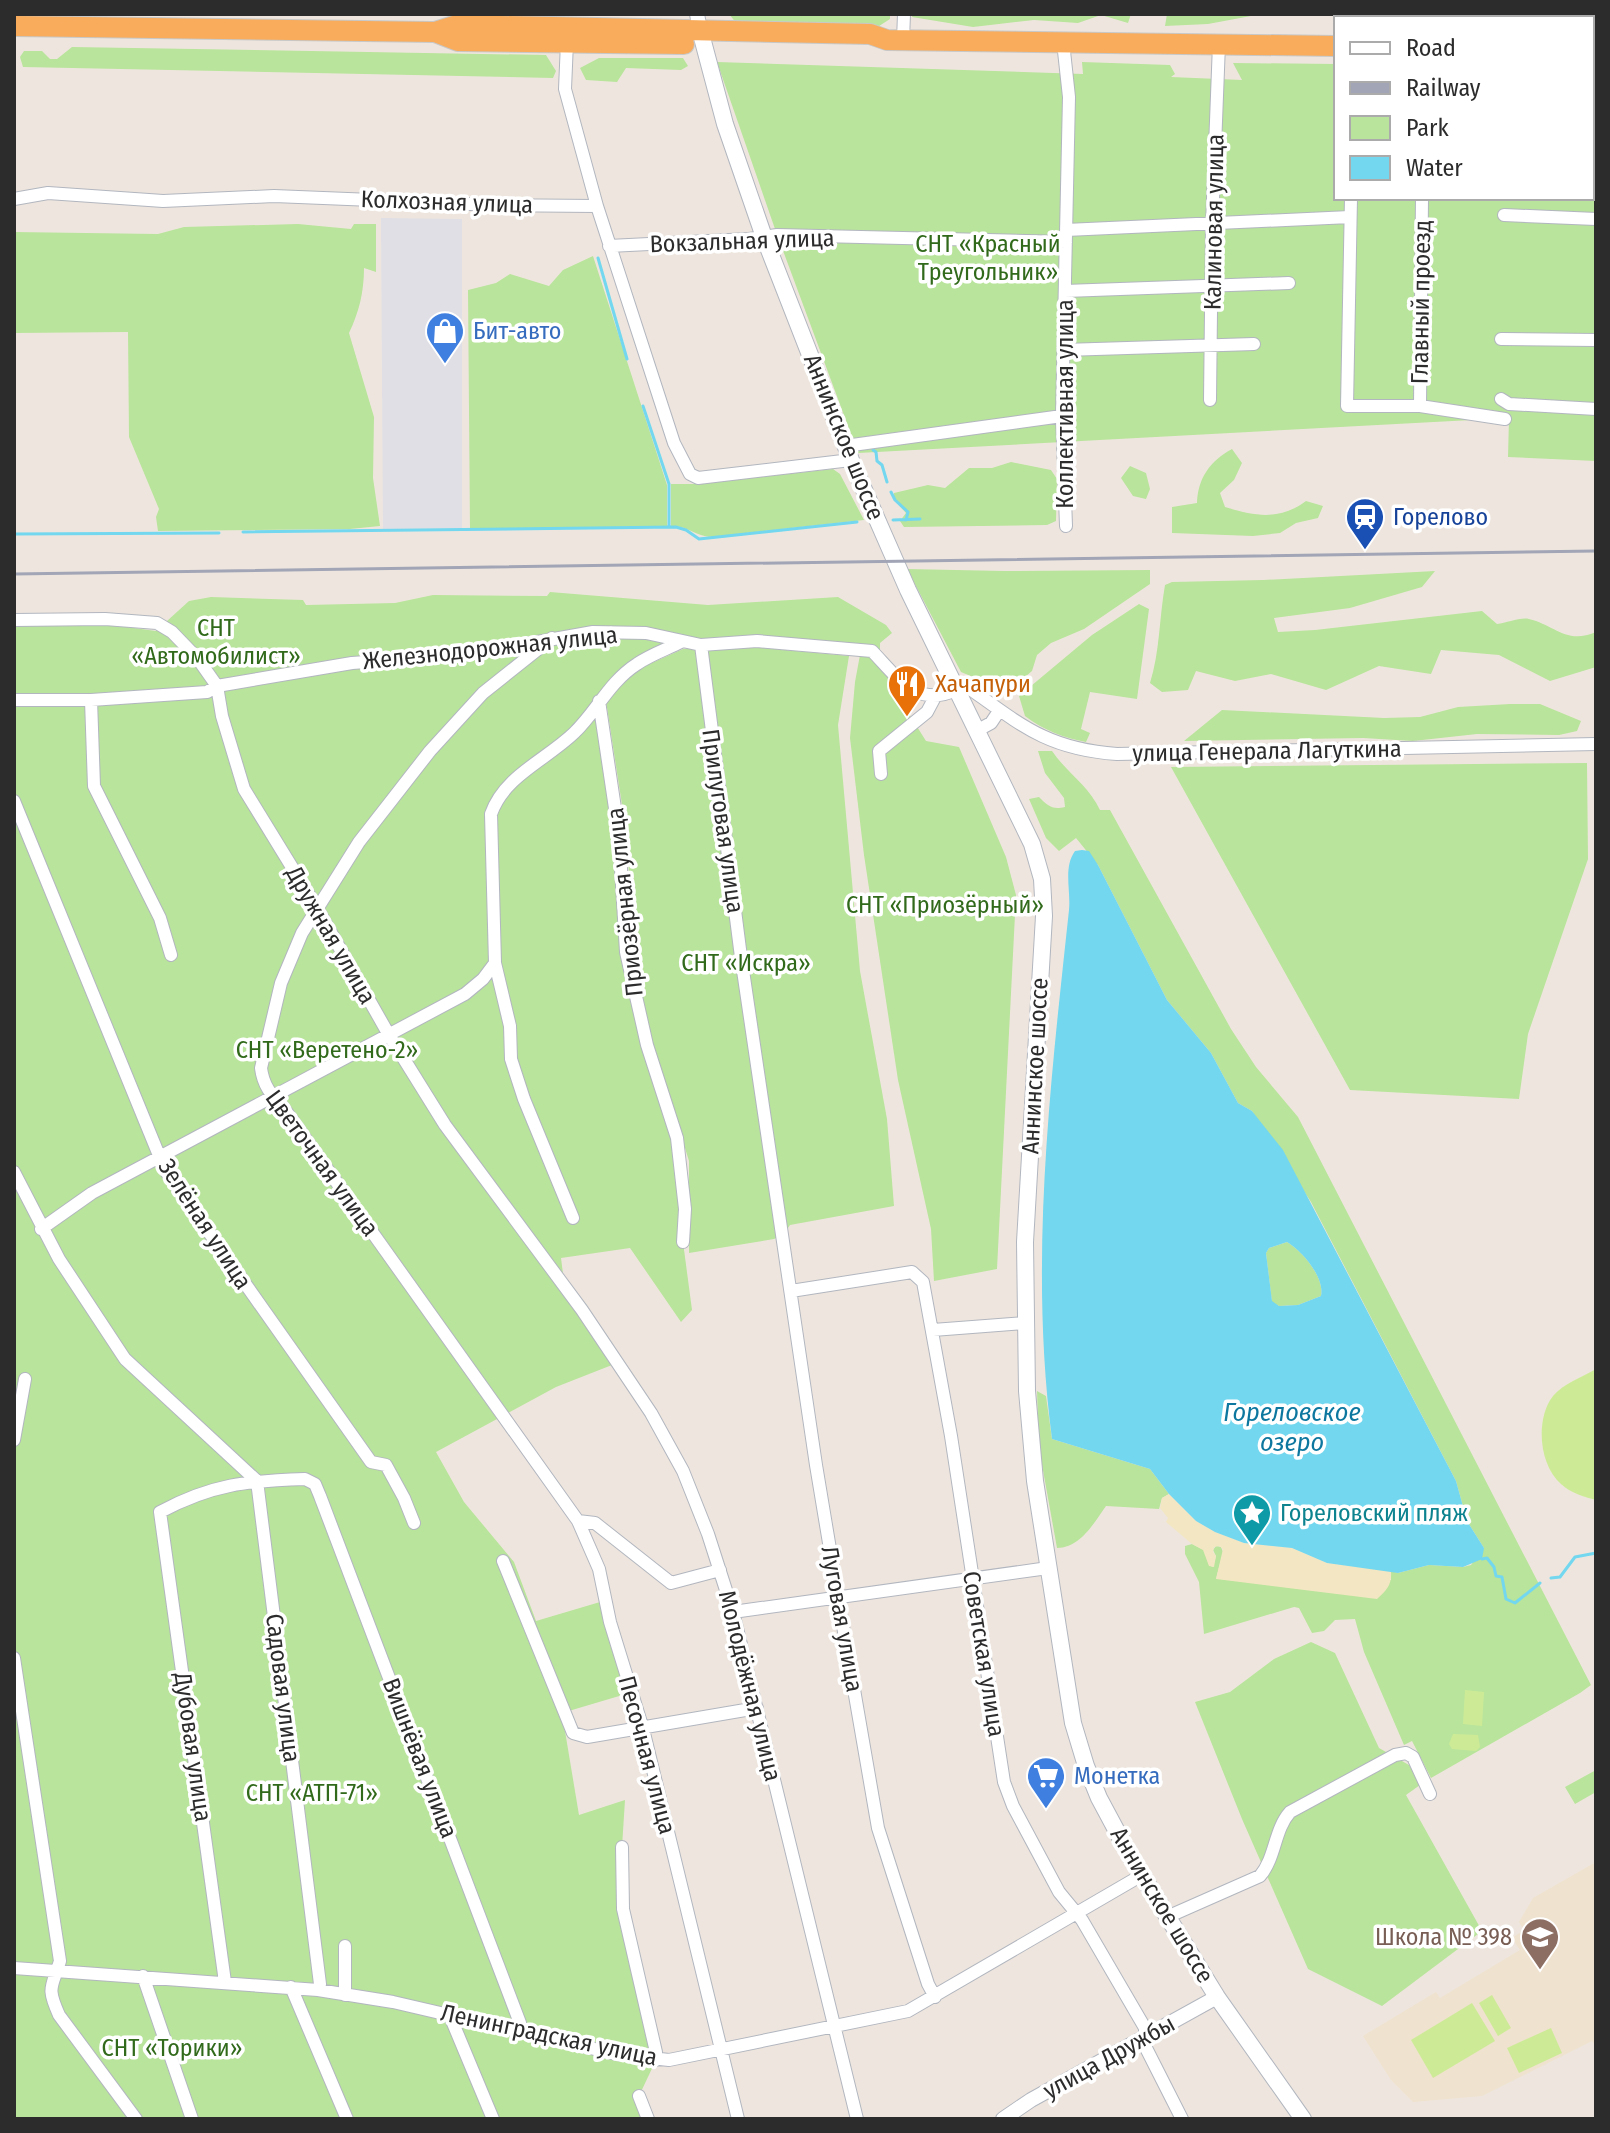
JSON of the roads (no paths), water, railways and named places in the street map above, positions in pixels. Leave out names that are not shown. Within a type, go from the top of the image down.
[{"type":"highway","points":[[14,26],[435,32],[457,25],[870,34],[895,40],[1334,46]]},
{"type":"highway","points":[[435,32],[458,41],[567,42],[700,29]]},
{"type":"main road","name":"Аннинское шоссе","points":[[700,29],[725,124],[764,237],[848,453],[908,590],[1032,844],[1042,879],[1044,916],[1025,1242],[1029,1421],[1073,1723],[1099,1798],[1142,1875],[1217,1997],[1303,2119]]},
{"type":"street","points":[[895,40],[904,14]]},
{"type":"street","points":[[567,42],[565,89],[597,206],[674,443],[690,474],[698,478],[1062,416]]},
{"type":"street","name":"Коллективная улица","points":[[1063,42],[1069,97],[1062,416],[1066,526]]},
{"type":"street","name":"Калиновая улица","points":[[1210,400],[1212,224],[1219,44]]},
{"type":"street","name":"Колхозная улица","points":[[14,199],[48,193],[163,201],[274,196],[597,206]]},
{"type":"street","points":[[1351,200],[1347,406],[1420,406],[1505,419]]},
{"type":"street","name":"Главный проезд","points":[[1420,406],[1422,200]]},
{"type":"street","points":[[1504,215],[1596,219]]},
{"type":"street","name":"Вокзальная улица","points":[[609,246],[764,237],[1066,236],[1350,217]]},
{"type":"street","points":[[1065,291],[1213,283],[1289,283]]},
{"type":"street","points":[[1501,339],[1596,340]]},
{"type":"street","points":[[1064,350],[1254,344]]},
{"type":"street","points":[[1501,399],[1509,404],[1596,409]]},
{"type":"street","points":[[14,620],[105,619],[157,623],[181,641],[217,686]]},
{"type":"street","name":"Железнодорожная улица","points":[[14,700],[91,700],[207,692],[217,686],[352,663],[463,655],[593,632],[646,633],[701,645],[757,641],[872,651],[906,686],[935,697]]},
{"type":"street","name":"Цветочная улица","points":[[503,1413],[283,1107],[272,1096],[263,1081],[261,1068],[281,983],[302,933],[359,842],[430,751],[483,693],[552,638]]},
{"type":"street","points":[[573,1218],[524,1099],[511,1059],[510,1026],[495,963],[491,814],[496,799],[514,779],[572,735],[606,691],[636,665],[681,642]]},
{"type":"street","name":"Прилуговая улица","points":[[701,645],[741,957],[784,1234]]},
{"type":"street","name":"Дружная улица","points":[[217,686],[222,716],[244,789],[445,1125],[563,1286]]},
{"type":"street","name":"улица Генерала Лагуткина","points":[[957,688],[966,686],[999,711],[1052,742],[1085,752],[1117,754],[1596,744]]},
{"type":"street","points":[[881,774],[879,751],[927,712],[935,697],[957,688]]},
{"type":"street","points":[[91,700],[94,786],[160,918],[171,955]]},
{"type":"street","name":"Приозёрная улица","points":[[599,701],[619,835],[626,952],[647,1045],[677,1138],[685,1209],[683,1242]]},
{"type":"street","points":[[978,730],[991,723],[999,711]]},
{"type":"street","name":"Зелёная улица","points":[[14,801],[165,1170],[371,1462],[386,1465],[414,1523]]},
{"type":"street","points":[[41,1229],[72,1205],[159,1156],[465,994],[483,979],[495,963]]},
{"type":"street","points":[[14,1172],[41,1229],[125,1359],[252,1477]]},
{"type":"street","name":"Луговая улица","points":[[784,1234],[838,1597],[878,1828],[928,1984],[935,1997]]},
{"type":"street","name":"Советская улица","points":[[791,1291],[912,1272],[923,1282],[1004,1782],[1013,1806],[1059,1892],[1078,1914],[1145,2028],[1145,2046],[1182,2119]]},
{"type":"street","name":"Молодёжная улица","points":[[563,1286],[658,1424],[683,1471],[720,1570],[757,1708],[857,2119]]},
{"type":"street","points":[[933,1330],[1026,1323]]},
{"type":"street","points":[[14,1440],[25,1379]]},
{"type":"street","name":"Песочная улица","points":[[503,1413],[578,1521],[599,1569],[610,1622],[643,1729],[738,2119]]},
{"type":"street","name":"Вишнёвая улица","points":[[252,1477],[305,1479],[315,1484],[522,2033]]},
{"type":"street","name":"Дубовая улица","points":[[225,1982],[160,1512],[185,1498],[252,1477]]},
{"type":"street","name":"Садовая улица","points":[[252,1477],[318,1968],[318,1990]]},
{"type":"street","points":[[578,1521],[595,1523],[671,1583],[720,1570]]},
{"type":"street","points":[[503,1561],[573,1733],[587,1737],[757,1708]]},
{"type":"street","points":[[733,1612],[1048,1568]]},
{"type":"street","points":[[14,1658],[60,1961],[50,1987],[59,2015],[136,2119]]},
{"type":"street","points":[[1167,1917],[1260,1876],[1269,1866],[1282,1821],[1290,1812],[1395,1755],[1406,1753],[1413,1757],[1430,1794]]},
{"type":"street","points":[[622,1847],[623,1909],[656,2060]]},
{"type":"street","name":"Ленинградская улица","points":[[14,1968],[318,1990],[393,2002],[522,2033],[669,2060],[908,2011],[1142,1875]]},
{"type":"street","points":[[345,1946],[345,1995]]},
{"type":"street","points":[[143,1976],[192,2119]]},
{"type":"street","points":[[291,1987],[347,2119]]},
{"type":"street","name":"улица Дружбы","points":[[1003,2119],[1031,2100],[1217,1997]]},
{"type":"street","points":[[450,2016],[493,2119]]},
{"type":"street","points":[[639,2096],[648,2119]]},
{"type":"water","name":"Гореловское озеро","points":[[1075,851],[1089,851],[1167,1000],[1211,1053],[1238,1103],[1252,1111],[1283,1150],[1456,1481],[1467,1521],[1484,1548],[1482,1559],[1463,1567],[1429,1565],[1398,1573],[1327,1563],[1292,1548],[1244,1543],[1196,1521],[1150,1469],[1052,1439],[1045,1373],[1042,1241],[1049,1108],[1069,910],[1068,872]],"holes":[[[1287,1242],[1316,1273],[1321,1296],[1298,1305],[1279,1306],[1272,1301],[1266,1253],[1269,1248]]]},
{"type":"waterway","points":[[598,258],[627,359]]},
{"type":"waterway","points":[[643,406],[669,484],[669,526]]},
{"type":"waterway","points":[[873,450],[887,482]]},
{"type":"waterway","points":[[891,492],[908,512],[906,520]]},
{"type":"waterway","points":[[893,520],[920,519]]},
{"type":"waterway","points":[[243,532],[676,527],[699,539],[857,522]]},
{"type":"waterway","points":[[14,534],[219,533]]},
{"type":"waterway","points":[[1551,1578],[1560,1577],[1575,1557],[1596,1553]]},
{"type":"waterway","points":[[1482,1559],[1487,1558],[1496,1576],[1502,1577],[1506,1599],[1515,1603],[1540,1583]]},
{"type":"railway","points":[[14,574],[1596,551]]},
{"type":"place","name":"Бит-авто","points":[[445,365]]},
{"type":"place","name":"Горелово","points":[[1365,551]]},
{"type":"place","name":"Хачапури","points":[[907,718]]},
{"type":"place","name":"Гореловский пляж","points":[[1252,1547]]},
{"type":"place","name":"Монетка","points":[[1046,1810]]},
{"type":"place","name":"Школа № 398","points":[[1540,1971]]},
{"type":"park label","name":"СНТ «Красный Треугольник»","points":[[988,258]]},
{"type":"park label","name":"СНТ «Автомобилист»","points":[[216,642]]},
{"type":"park label","name":"СНТ «Приозёрный»","points":[[945,905]]},
{"type":"park label","name":"СНТ «Искра»","points":[[746,963]]},
{"type":"park label","name":"СНТ «Веретено-2»","points":[[327,1050]]},
{"type":"park label","name":"СНТ «АТП-71»","points":[[312,1793]]},
{"type":"park label","name":"СНТ «Торики»","points":[[172,2048]]}]
